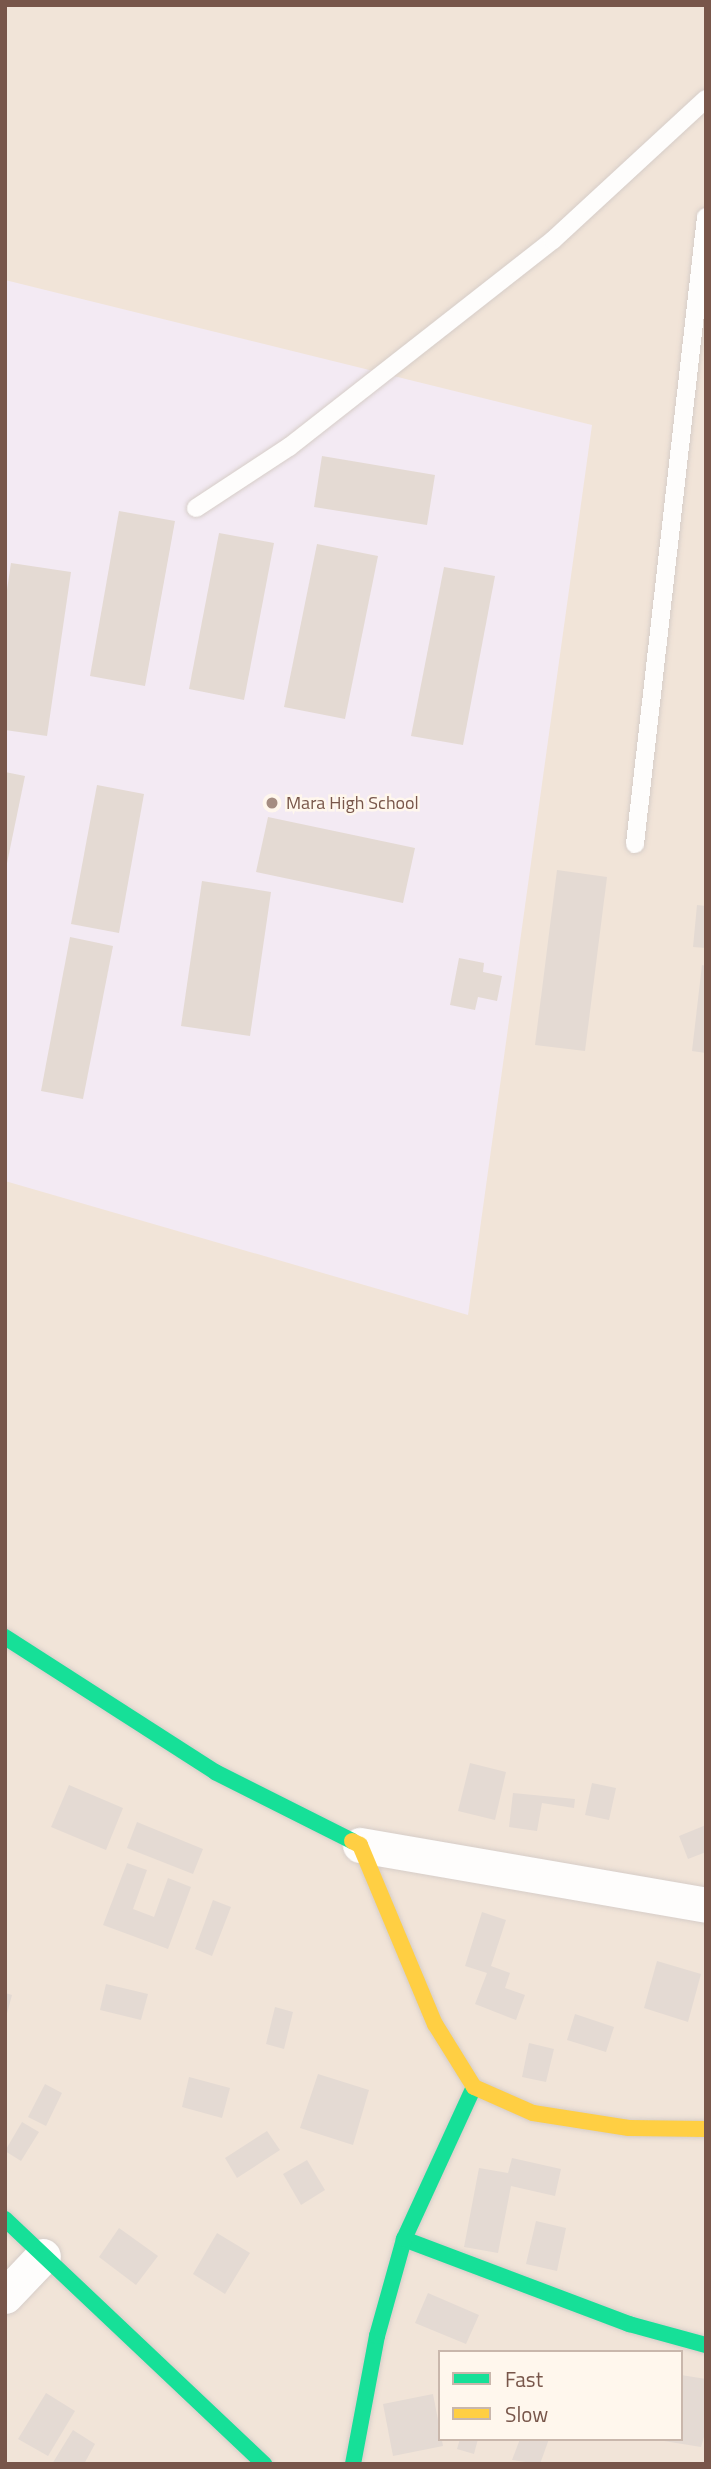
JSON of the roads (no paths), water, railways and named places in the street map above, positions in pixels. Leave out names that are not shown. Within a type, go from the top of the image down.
[{"type":"street","points":[[5,1637],[215,1772],[360,1845],[706,1905]]},
{"type":"street","points":[[360,1845],[435,2024],[474,2087],[533,2113],[629,2128],[706,2129]]},
{"type":"street","points":[[353,2464],[377,2336],[404,2239],[474,2087]]},
{"type":"street","points":[[5,2219],[264,2464]]},
{"type":"street","points":[[404,2239],[629,2323],[706,2345]]},
{"type":"street","points":[[5,2295],[43,2256]]},
{"type":"lane","points":[[196,508],[289,447],[533,257],[706,99]]},
{"type":"lane","points":[[635,844],[706,217]]},
{"type":"place","name":"Mara High School","points":[[272,803]]}]
